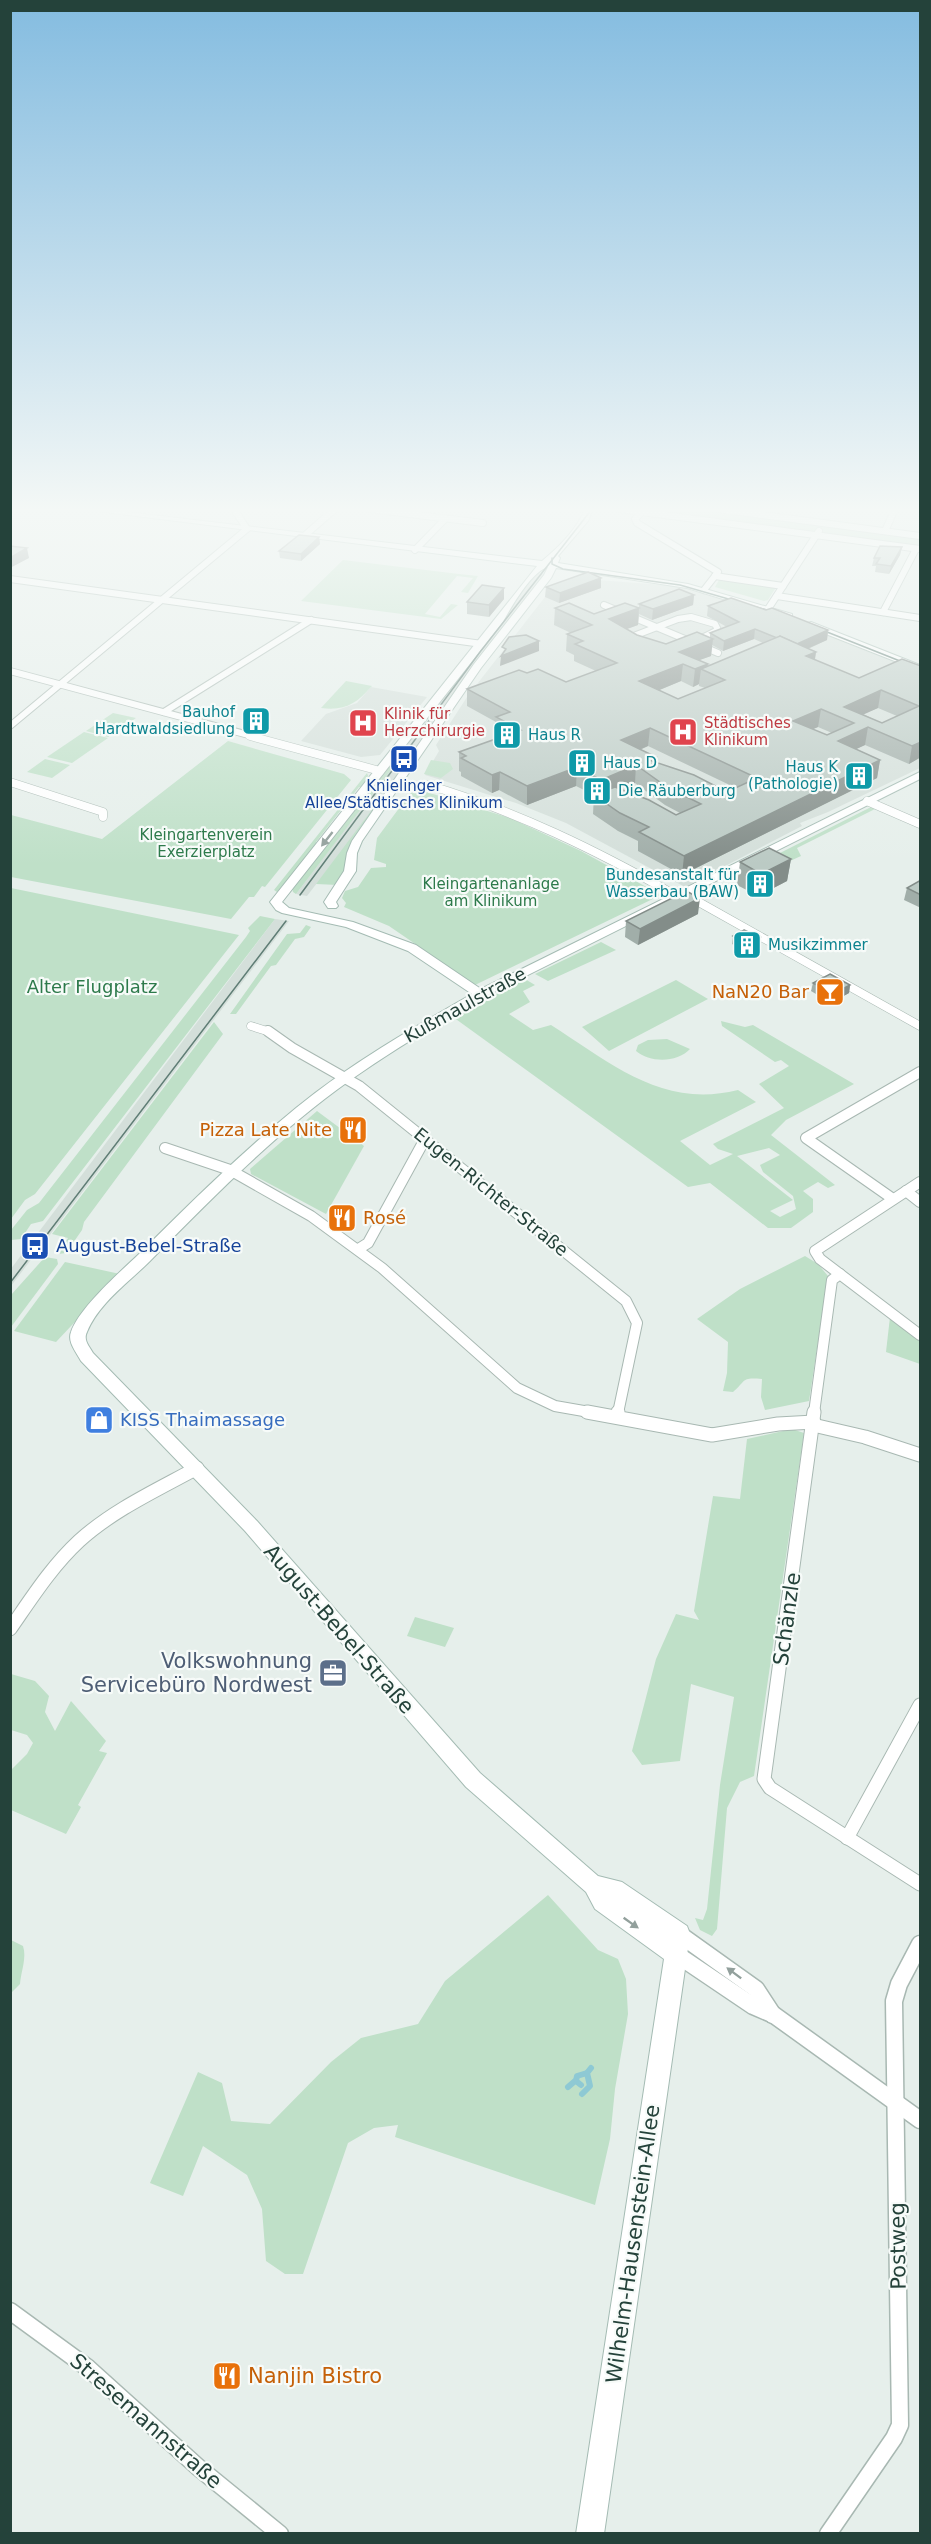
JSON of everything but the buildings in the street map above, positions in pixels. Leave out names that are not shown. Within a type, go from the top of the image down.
[{"type":"street","points":[[10,726],[128,628]]},
{"type":"street","points":[[164,712],[299,628]]},
{"type":"street","points":[[366,628],[482,644]]},
{"type":"street","points":[[480,994],[412,948],[349,924],[280,908],[276,902],[496,628]]},
{"type":"street","points":[[332,906],[330,902],[350,871],[352,853],[357,841],[413,765],[429,736],[504,628]]},
{"type":"street","points":[[718,628],[717,632],[690,642],[657,653],[641,650],[628,642],[630,638],[656,628],[690,642],[718,653]]},
{"type":"street","points":[[817,628],[920,667]]},
{"type":"street","points":[[10,671],[380,771]]},
{"type":"street","name":"Kußmaulstraße","points":[[78,1333],[98,1303],[231,1171],[296,1115],[345,1078],[413,1033],[480,994],[921,775]]},
{"type":"street","points":[[10,782],[103,812],[103,817]]},
{"type":"street","points":[[428,785],[490,804],[552,828],[921,1026]]},
{"type":"street","points":[[867,801],[921,824]]},
{"type":"street","points":[[301,914],[332,906],[382,926],[403,938],[412,948]]},
{"type":"street","name":"Eugen-Richter-Straße","points":[[251,1026],[268,1030],[292,1048],[371,1095],[629,1304],[635,1315],[636,1328],[617,1417]]},
{"type":"street","points":[[893,1199],[807,1141],[806,1137],[921,1072]]},
{"type":"street","points":[[360,1248],[368,1243],[425,1139]]},
{"type":"street","points":[[165,1148],[231,1171],[305,1211],[360,1248],[525,1394],[555,1406],[719,1436],[778,1424],[814,1424],[884,1442],[921,1455]]},
{"type":"street","points":[[921,1182],[815,1251],[820,1259],[840,1275],[921,1335]]},
{"type":"street","points":[[906,1191],[921,1202]]},
{"type":"street","name":"Schänzle","points":[[840,1275],[832,1280],[764,1779],[770,1788],[921,1884]]},
{"type":"street","name":"August-Bebel-Straße","points":[[78,1333],[78,1341],[87,1357],[251,1527],[473,1780],[593,1885],[602,1902],[678,1944]]},
{"type":"street","points":[[10,1629],[66,1553],[93,1529],[121,1509],[196,1468]]},
{"type":"street","points":[[847,1838],[921,1705]]},
{"type":"street","points":[[678,1944],[753,2006],[774,2015],[921,2120]]},
{"type":"street","name":"Wilhelm-Hausenstein-Allee","points":[[590,2534],[678,1944]]},
{"type":"street","name":"Postweg","points":[[828,2534],[894,2438],[900,2425],[894,2001],[899,1984],[921,1944]]},
{"type":"street","name":"Stresemannstraße","points":[[10,2311],[88,2368],[206,2474],[280,2534]]},
{"type":"shaded area","points":[[495,628],[504,628],[382,799],[307,896],[296,894],[389,771],[392,762],[455,683]]},
{"type":"shaded area","name":"Städtisches Klinikum","points":[[521,628],[808,628],[920,672],[920,768],[800,823],[802,826],[685,887],[566,823],[516,803],[425,775],[439,751],[436,745],[467,697]]},
{"type":"shaded area","name":"Klinik für Herzchirurgie","points":[[371,687],[427,697],[380,755],[361,757],[301,741],[326,714],[357,703]]},
{"type":"shaded area","points":[[275,919],[289,921],[11,1286],[10,1270]]},
{"type":"green space","points":[[346,681],[372,686],[350,705],[329,709],[321,708]]},
{"type":"green space","points":[[113,713],[136,718],[108,737],[86,731]]},
{"type":"green space","points":[[84,732],[108,738],[72,763],[47,757]]},
{"type":"green space","name":"Kleingartenverein Exerzierplatz","points":[[228,741],[344,774],[351,780],[265,887],[262,886],[254,897],[249,897],[231,919],[11,877],[11,815],[102,839]]},
{"type":"green space","points":[[45,759],[70,765],[52,778],[27,772]]},
{"type":"green space","points":[[431,760],[450,763],[453,769],[441,778],[424,774]]},
{"type":"green space","points":[[394,762],[390,771],[296,894],[293,892],[292,887]]},
{"type":"green space","points":[[367,773],[369,778],[364,787],[359,787],[316,842],[316,846],[277,892],[274,890]]},
{"type":"green space","name":"Kleingartenanlage am Klinikum","points":[[414,788],[510,818],[581,851],[661,895],[475,985],[389,926],[344,907],[346,903],[342,898],[345,891],[358,887],[371,868],[386,867],[386,864],[374,860],[377,838]]},
{"type":"green space","points":[[380,799],[354,841],[348,864],[338,885],[316,884]]},
{"type":"green space","points":[[873,806],[877,808],[797,848],[801,856],[790,861],[778,854]]},
{"type":"green space","name":"Alter Flugplatz","points":[[11,888],[239,935],[35,1194],[25,1200],[11,1219]]},
{"type":"green space","points":[[260,916],[275,919],[43,1221],[31,1224],[21,1239],[11,1240],[11,1230],[27,1210],[39,1203],[246,937],[250,931],[248,928]]},
{"type":"green space","points":[[306,925],[311,927],[304,937],[295,939],[276,965],[271,966],[236,1014],[230,1014],[287,934],[300,933]]},
{"type":"green space","points":[[601,942],[616,950],[548,981],[535,974]]},
{"type":"green space","points":[[525,979],[535,985],[523,991],[530,1002],[509,1014],[533,1030],[551,1025],[616,1067],[661,1088],[685,1093],[711,1094],[738,1090],[756,1102],[680,1141],[710,1165],[733,1154],[718,1149],[713,1144],[784,1108],[759,1084],[789,1066],[781,1060],[775,1062],[722,1026],[721,1021],[745,1027],[753,1025],[854,1084],[786,1120],[771,1135],[835,1185],[828,1188],[818,1182],[803,1191],[813,1199],[813,1212],[791,1228],[768,1228],[710,1183],[688,1187],[453,1017]],"holes":[[[769,1148],[780,1155],[760,1165],[763,1172],[793,1196],[796,1209],[780,1217],[770,1211],[793,1200],[737,1156]]]},
{"type":"green space","points":[[676,980],[708,999],[609,1051],[582,1027]]},
{"type":"green space","points":[[214,1022],[223,1034],[84,1222],[82,1230],[66,1253],[58,1254],[68,1238],[52,1234]]},
{"type":"green space","points":[[667,1039],[690,1049],[678,1057],[663,1060],[649,1058],[636,1051],[638,1045],[648,1040]]},
{"type":"green space","points":[[317,1111],[364,1146],[326,1214],[251,1174],[250,1169]]},
{"type":"green space","points":[[805,1256],[818,1264],[828,1276],[809,1401],[765,1410],[761,1397],[762,1379],[747,1379],[733,1392],[723,1391],[727,1373],[728,1342],[697,1319],[740,1289]]},
{"type":"green space","points":[[45,1257],[57,1259],[58,1264],[11,1327],[11,1295]]},
{"type":"green space","points":[[65,1262],[120,1274],[56,1342],[14,1331]]},
{"type":"green space","points":[[890,1317],[920,1339],[920,1364],[886,1352]]},
{"type":"green space","points":[[792,1429],[804,1433],[754,1776],[740,1782],[727,1808],[717,1929],[712,1936],[700,1930],[695,1918],[703,1920],[707,1909],[720,1785],[734,1697],[691,1684],[680,1761],[642,1765],[632,1751],[656,1659],[676,1614],[699,1620],[694,1611],[713,1496],[740,1499],[747,1439]]},
{"type":"green space","points":[[415,1617],[454,1628],[445,1647],[407,1636]]},
{"type":"green space","points":[[11,1674],[35,1681],[49,1696],[45,1712],[55,1731],[71,1701],[106,1741],[99,1751],[107,1753],[78,1805],[81,1807],[66,1834],[11,1810],[11,1770],[27,1754],[33,1743],[27,1735],[11,1730]]},
{"type":"green space","points":[[548,1895],[598,1950],[618,1959],[626,1979],[628,2014],[615,2089],[610,2139],[595,2205],[395,2137],[398,2125],[374,2128],[348,2143],[303,2274],[285,2274],[266,2261],[262,2209],[247,2175],[203,2146],[183,2196],[150,2183],[198,2072],[222,2083],[231,2121],[270,2124],[331,2062],[361,2038],[418,2024],[445,1981]]},
{"type":"green space","points":[[11,1940],[23,1946],[24,1955],[20,1984],[11,1993]]},
{"type":"waterway","points":[[587,2073],[591,2068]]},
{"type":"waterway","points":[[581,2085],[576,2081],[577,2076],[587,2073]]},
{"type":"waterway","points":[[582,2094],[590,2086],[587,2073]]},
{"type":"waterway","points":[[568,2087],[575,2081]]},
{"type":"tram line","points":[[300,895],[499,628]]},
{"type":"tram line","points":[[816,628],[920,669]]},
{"type":"tram line","points":[[10,1283],[286,921]]},
{"type":"place","name":"Bauhof Hardtwaldsiedlung","points":[[256,721]]},
{"type":"place","name":"Klinik für Herzchirurgie","points":[[363,723]]},
{"type":"place","name":"Städtisches Klinikum","points":[[683,732]]},
{"type":"place","name":"Haus R","points":[[507,735]]},
{"type":"place","name":"Knielinger Allee/Städtisches Klinikum","points":[[404,759]]},
{"type":"place","name":"Haus D","points":[[582,763]]},
{"type":"place","name":"Haus K (Pathologie)","points":[[859,776]]},
{"type":"place","name":"Die Räuberburg","points":[[597,791]]},
{"type":"place","name":"Bundesanstalt für Wasserbau (BAW)","points":[[760,884]]},
{"type":"place","name":"Musikzimmer","points":[[747,945]]},
{"type":"place","name":"NaN20 Bar","points":[[830,992]]},
{"type":"place","name":"Pizza Late Nite","points":[[353,1130]]},
{"type":"place","name":"Rosé","points":[[342,1218]]},
{"type":"place","name":"August-Bebel-Straße","points":[[35,1246]]},
{"type":"place","name":"KISS Thaimassage","points":[[99,1420]]},
{"type":"place","name":"Volkswohnung Servicebüro Nordwest","points":[[333,1673]]},
{"type":"place","name":"Nanjin Bistro","points":[[227,2376]]}]
